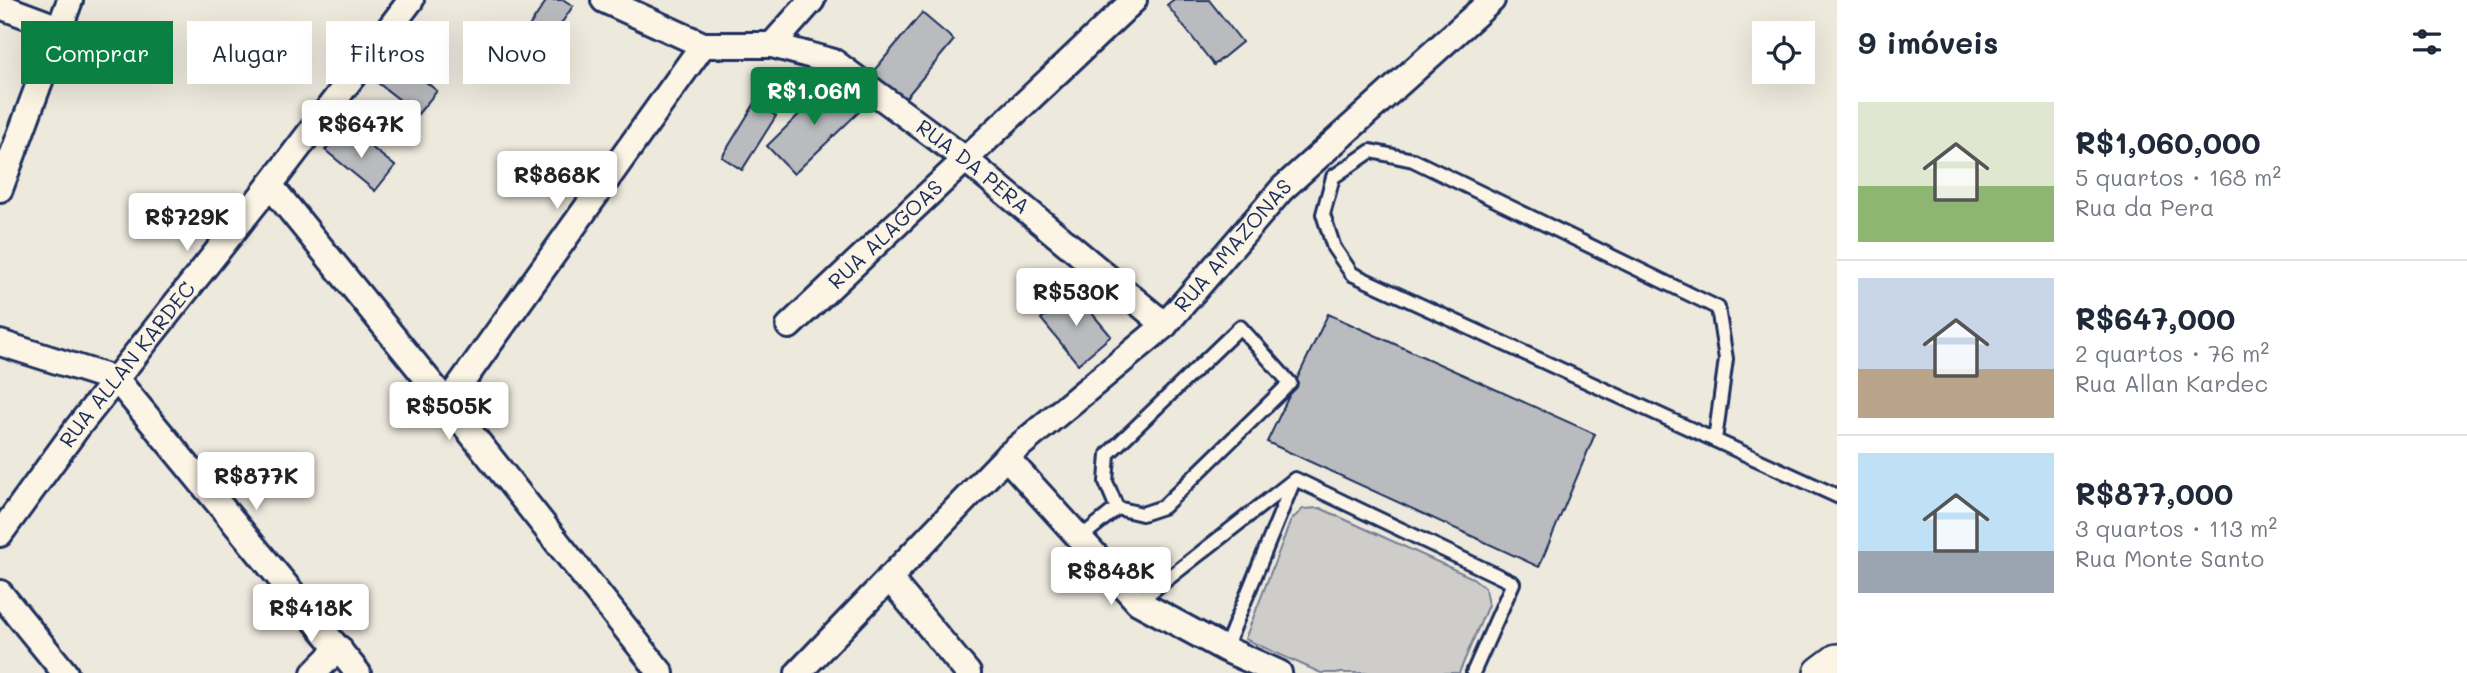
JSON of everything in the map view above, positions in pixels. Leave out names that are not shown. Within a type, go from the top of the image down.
[{"type":"street","points":[[62,21],[70,0]]},
{"type":"street","name":"RUA ALLAN KARDEC","points":[[0,534],[77,428],[270,185],[411,0]]},
{"type":"street","name":"RUA DA PERA","points":[[604,0],[703,45],[772,46],[834,62],[965,159],[1165,325]]},
{"type":"street","points":[[772,46],[812,0]]},
{"type":"street","name":"RUA ALAGOAS","points":[[789,326],[1134,0]]},
{"type":"street","name":"RUA AMAZONAS","points":[[798,673],[1006,457],[1165,325],[1282,189],[1492,0]]},
{"type":"street","points":[[0,6],[40,21]]},
{"type":"street","points":[[447,403],[703,45]]},
{"type":"street","points":[[0,189],[38,84]]},
{"type":"street","points":[[270,185],[661,673]]},
{"type":"street","points":[[0,344],[117,380],[358,673]]},
{"type":"street","points":[[1006,457],[1138,602],[1225,649],[1279,673]]},
{"type":"street","points":[[890,578],[968,673]]},
{"type":"street","points":[[0,593],[65,673]]},
{"type":"street","points":[[314,673],[340,648]]},
{"type":"street","points":[[1821,673],[1837,660]]},
{"type":"lane","points":[[1715,440],[1726,359],[1718,307],[1413,160],[1371,151],[1333,177],[1323,214],[1334,248],[1352,274],[1837,496]]},
{"type":"lane","points":[[1240,327],[1290,383],[1163,507],[1142,514],[1117,508],[1106,482],[1108,454],[1240,327]]},
{"type":"lane","points":[[1138,602],[1294,479]]},
{"type":"lane","points":[[1225,649],[1294,479]]},
{"type":"lane","points":[[1294,479],[1513,583],[1473,673]]},
{"type":"lane","points":[[1080,538],[1117,508]]},
{"type":"shaded area","points":[[1320,508],[1473,578],[1485,588],[1488,605],[1459,673],[1321,673],[1245,639],[1291,520],[1303,509]]},
{"type":"building","points":[[547,0],[564,0],[573,6],[563,21],[533,21]]},
{"type":"building","points":[[1173,0],[1209,0],[1242,42],[1214,65],[1167,5]]},
{"type":"building","points":[[922,13],[954,40],[904,100],[872,73]]},
{"type":"building","points":[[834,80],[862,109],[794,174],[767,146]]},
{"type":"building","points":[[379,84],[428,84],[437,91],[418,114]]},
{"type":"building","points":[[755,103],[776,116],[742,170],[722,157]]},
{"type":"building","points":[[338,134],[350,143],[356,135],[395,166],[375,191],[325,150]]},
{"type":"building","points":[[1074,292],[1111,336],[1078,364],[1041,319]]},
{"type":"building","points":[[1328,314],[1595,434],[1539,567],[1267,442]]}]
